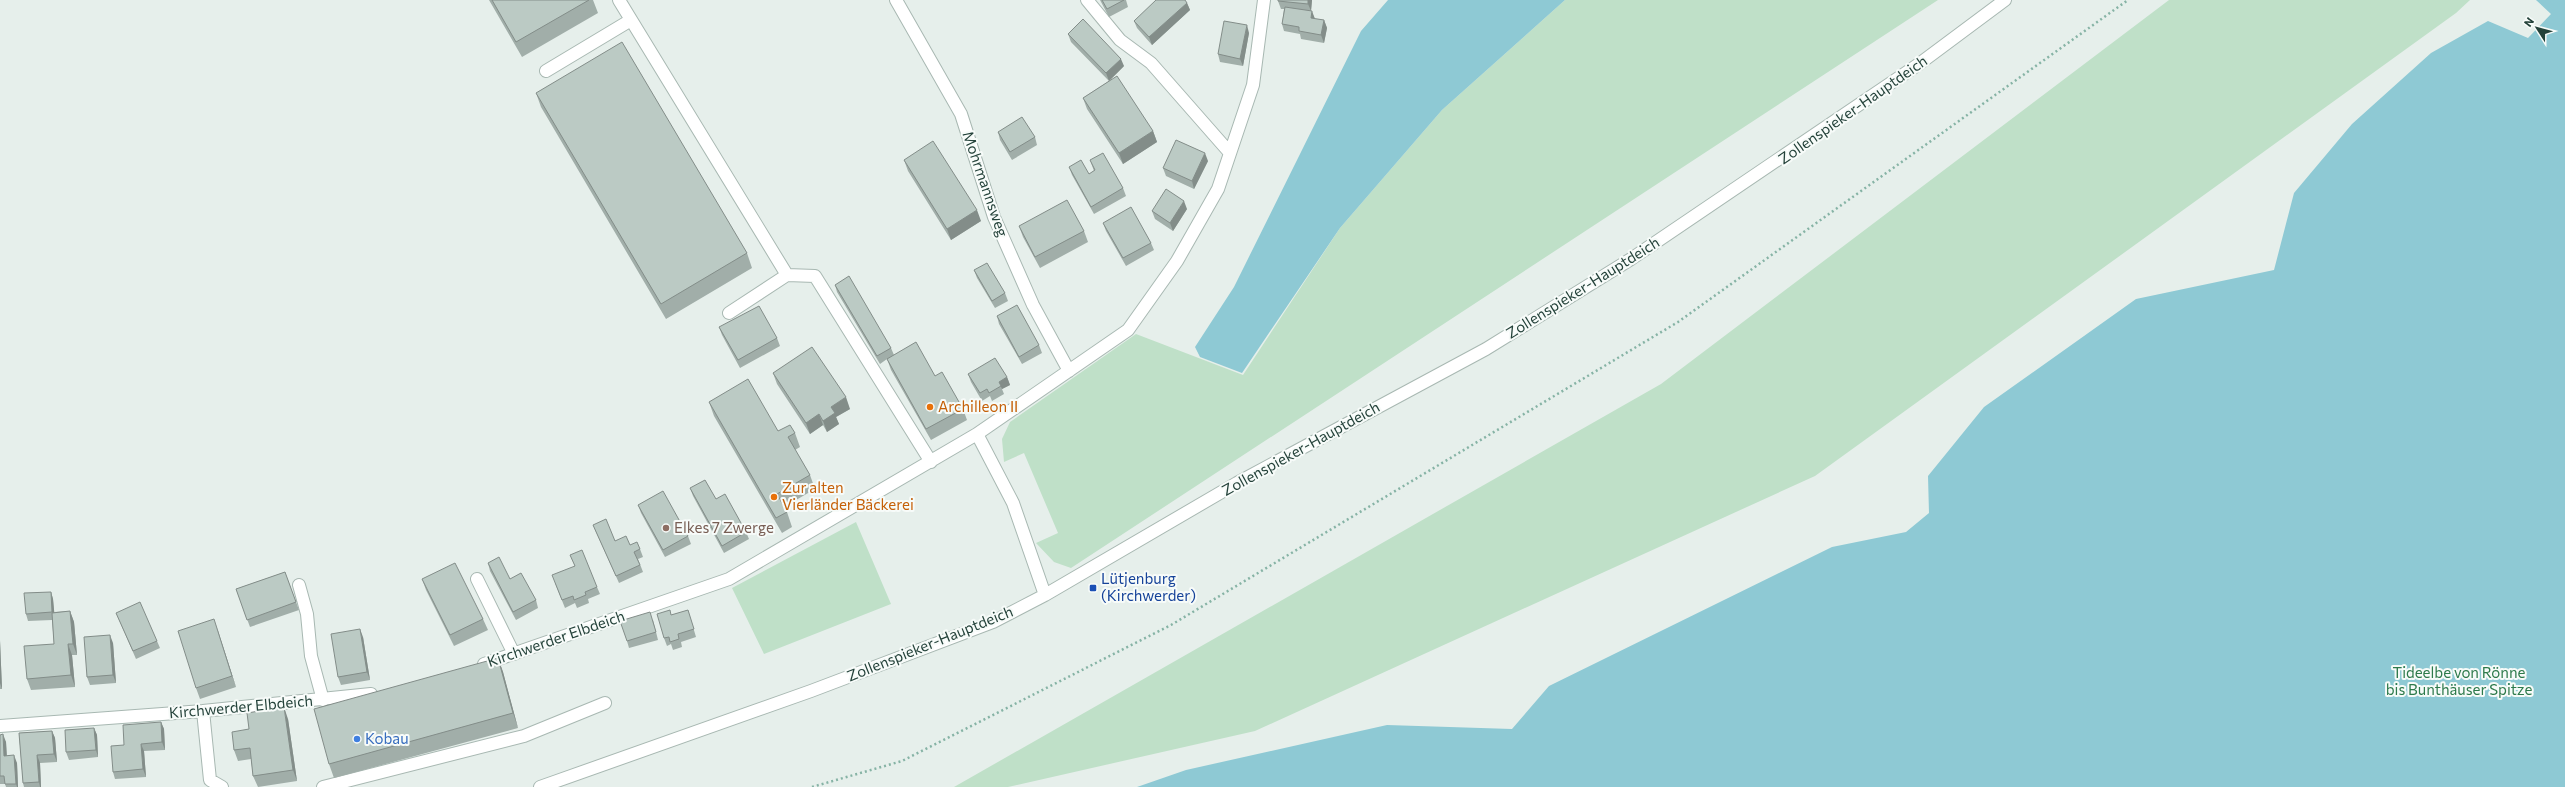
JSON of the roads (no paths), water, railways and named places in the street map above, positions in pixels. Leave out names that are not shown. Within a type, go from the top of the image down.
[{"type":"street","points":[[619,0],[787,275]]},
{"type":"street","name":"Mohrmannsweg","points":[[896,0],[961,114],[994,218],[1034,305],[1069,371]]},
{"type":"street","points":[[1088,0],[1120,40],[1152,63],[1230,153]]},
{"type":"street","name":"Kirchwerder Elbdeich","points":[[471,669],[729,579],[977,434],[1128,330],[1177,261],[1218,189],[1253,85],[1264,0]]},
{"type":"street","name":"Zollenspieker-Hauptdeich","points":[[540,787],[811,691],[993,622],[1045,595],[1237,483],[1486,349],[1611,271],[1854,109],[2005,0]]},
{"type":"street","points":[[546,71],[631,20]]},
{"type":"street","points":[[729,313],[787,275],[815,276],[930,462]]},
{"type":"street","points":[[977,434],[1013,503],[1045,595]]},
{"type":"street","points":[[477,579],[514,654]]},
{"type":"street","points":[[299,585],[305,607],[311,656],[323,700]]},
{"type":"street","name":"Kirchwerder Elbdeich","points":[[0,726],[203,711],[360,697],[383,692]]},
{"type":"street","points":[[323,787],[524,736],[606,703]]},
{"type":"street","points":[[203,711],[210,780],[222,787]]},
{"type":"water","points":[[1388,0],[1565,0],[1442,110],[1340,228],[1242,373],[1200,357],[1195,347],[1234,287],[1361,31]]},
{"type":"water","points":[[2536,0],[2565,0],[2565,787],[1137,787],[1186,770],[1387,725],[1512,729],[1549,686],[1832,547],[1906,532],[1929,513],[1928,476],[1984,407],[2136,299],[2274,270],[2294,193],[2352,124],[2431,53],[2488,21],[2528,38],[2551,14]]},
{"type":"place","name":"Archilleon II","points":[[930,407]]},
{"type":"place","name":"Zur alten Vierländer Bäckerei","points":[[774,497]]},
{"type":"place","name":"Elkes 7 Zwerge","points":[[666,528]]},
{"type":"place","name":"Lütjenburg (Kirchwerder)","points":[[1093,588]]},
{"type":"place","name":"Kobau","points":[[357,739]]},
{"type":"park label","name":"Tideelbe von Rönne bis Bunthäuser Spitze","points":[[2459,682]]}]
